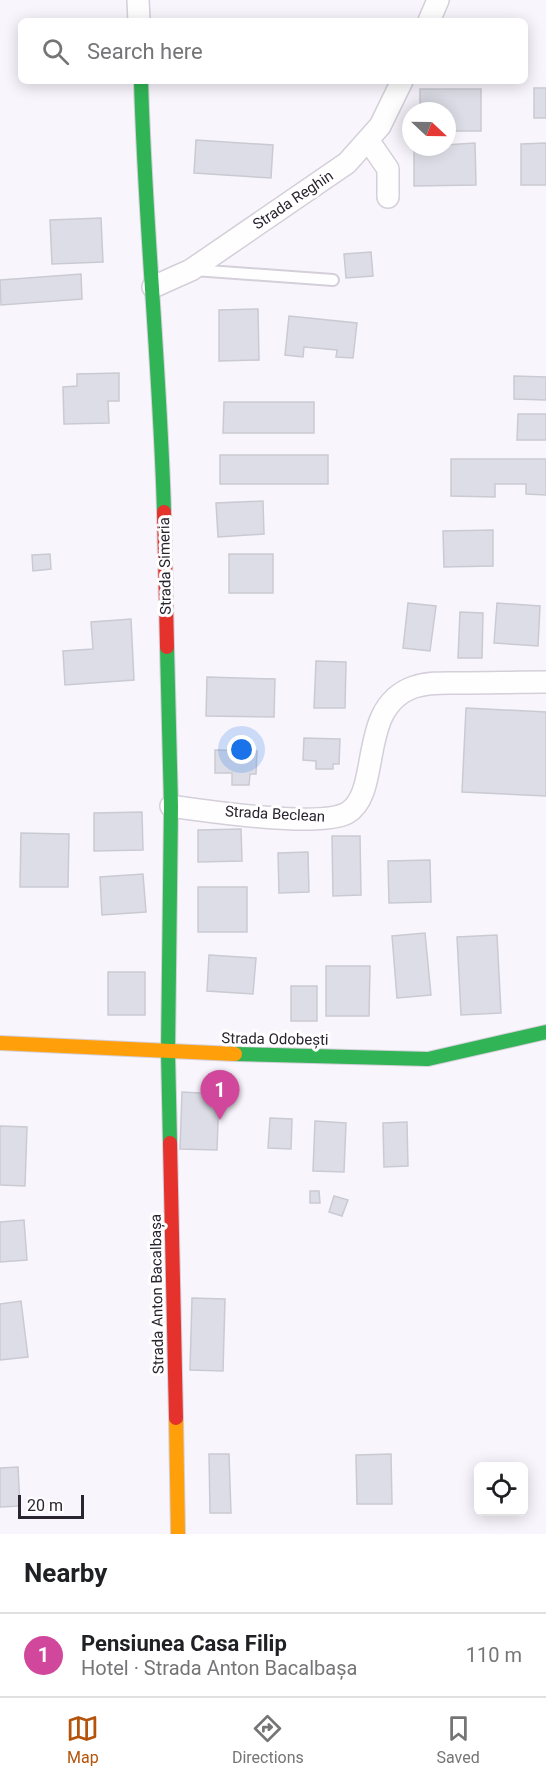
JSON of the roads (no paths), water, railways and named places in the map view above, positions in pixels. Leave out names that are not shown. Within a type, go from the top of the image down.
[{"type":"street","points":[[138,0],[139,18]]},
{"type":"street","points":[[430,18],[438,0]]},
{"type":"street","name":"Strada Simeria","points":[[141,84],[144,196],[161,406],[171,806],[168,1052]]},
{"type":"street","name":"Strada Reghin","points":[[153,287],[191,270],[347,163],[380,126],[401,84]]},
{"type":"street","points":[[368,140],[388,169],[388,197]]},
{"type":"street","name":"Strada Beclean","points":[[171,806],[292,817],[338,817],[357,805],[364,795],[375,732],[393,702],[402,693],[426,684],[546,682]]},
{"type":"street","name":"Strada Odobești","points":[[0,1043],[168,1052],[428,1059],[546,1032]]},
{"type":"street","name":"Strada Anton Bacalbașa","points":[[168,1052],[178,1534]]},
{"type":"lane","points":[[191,270],[333,280]]},
{"type":"place","name":"Pensiunea Casa Filip","points":[[220,1120]]}]
